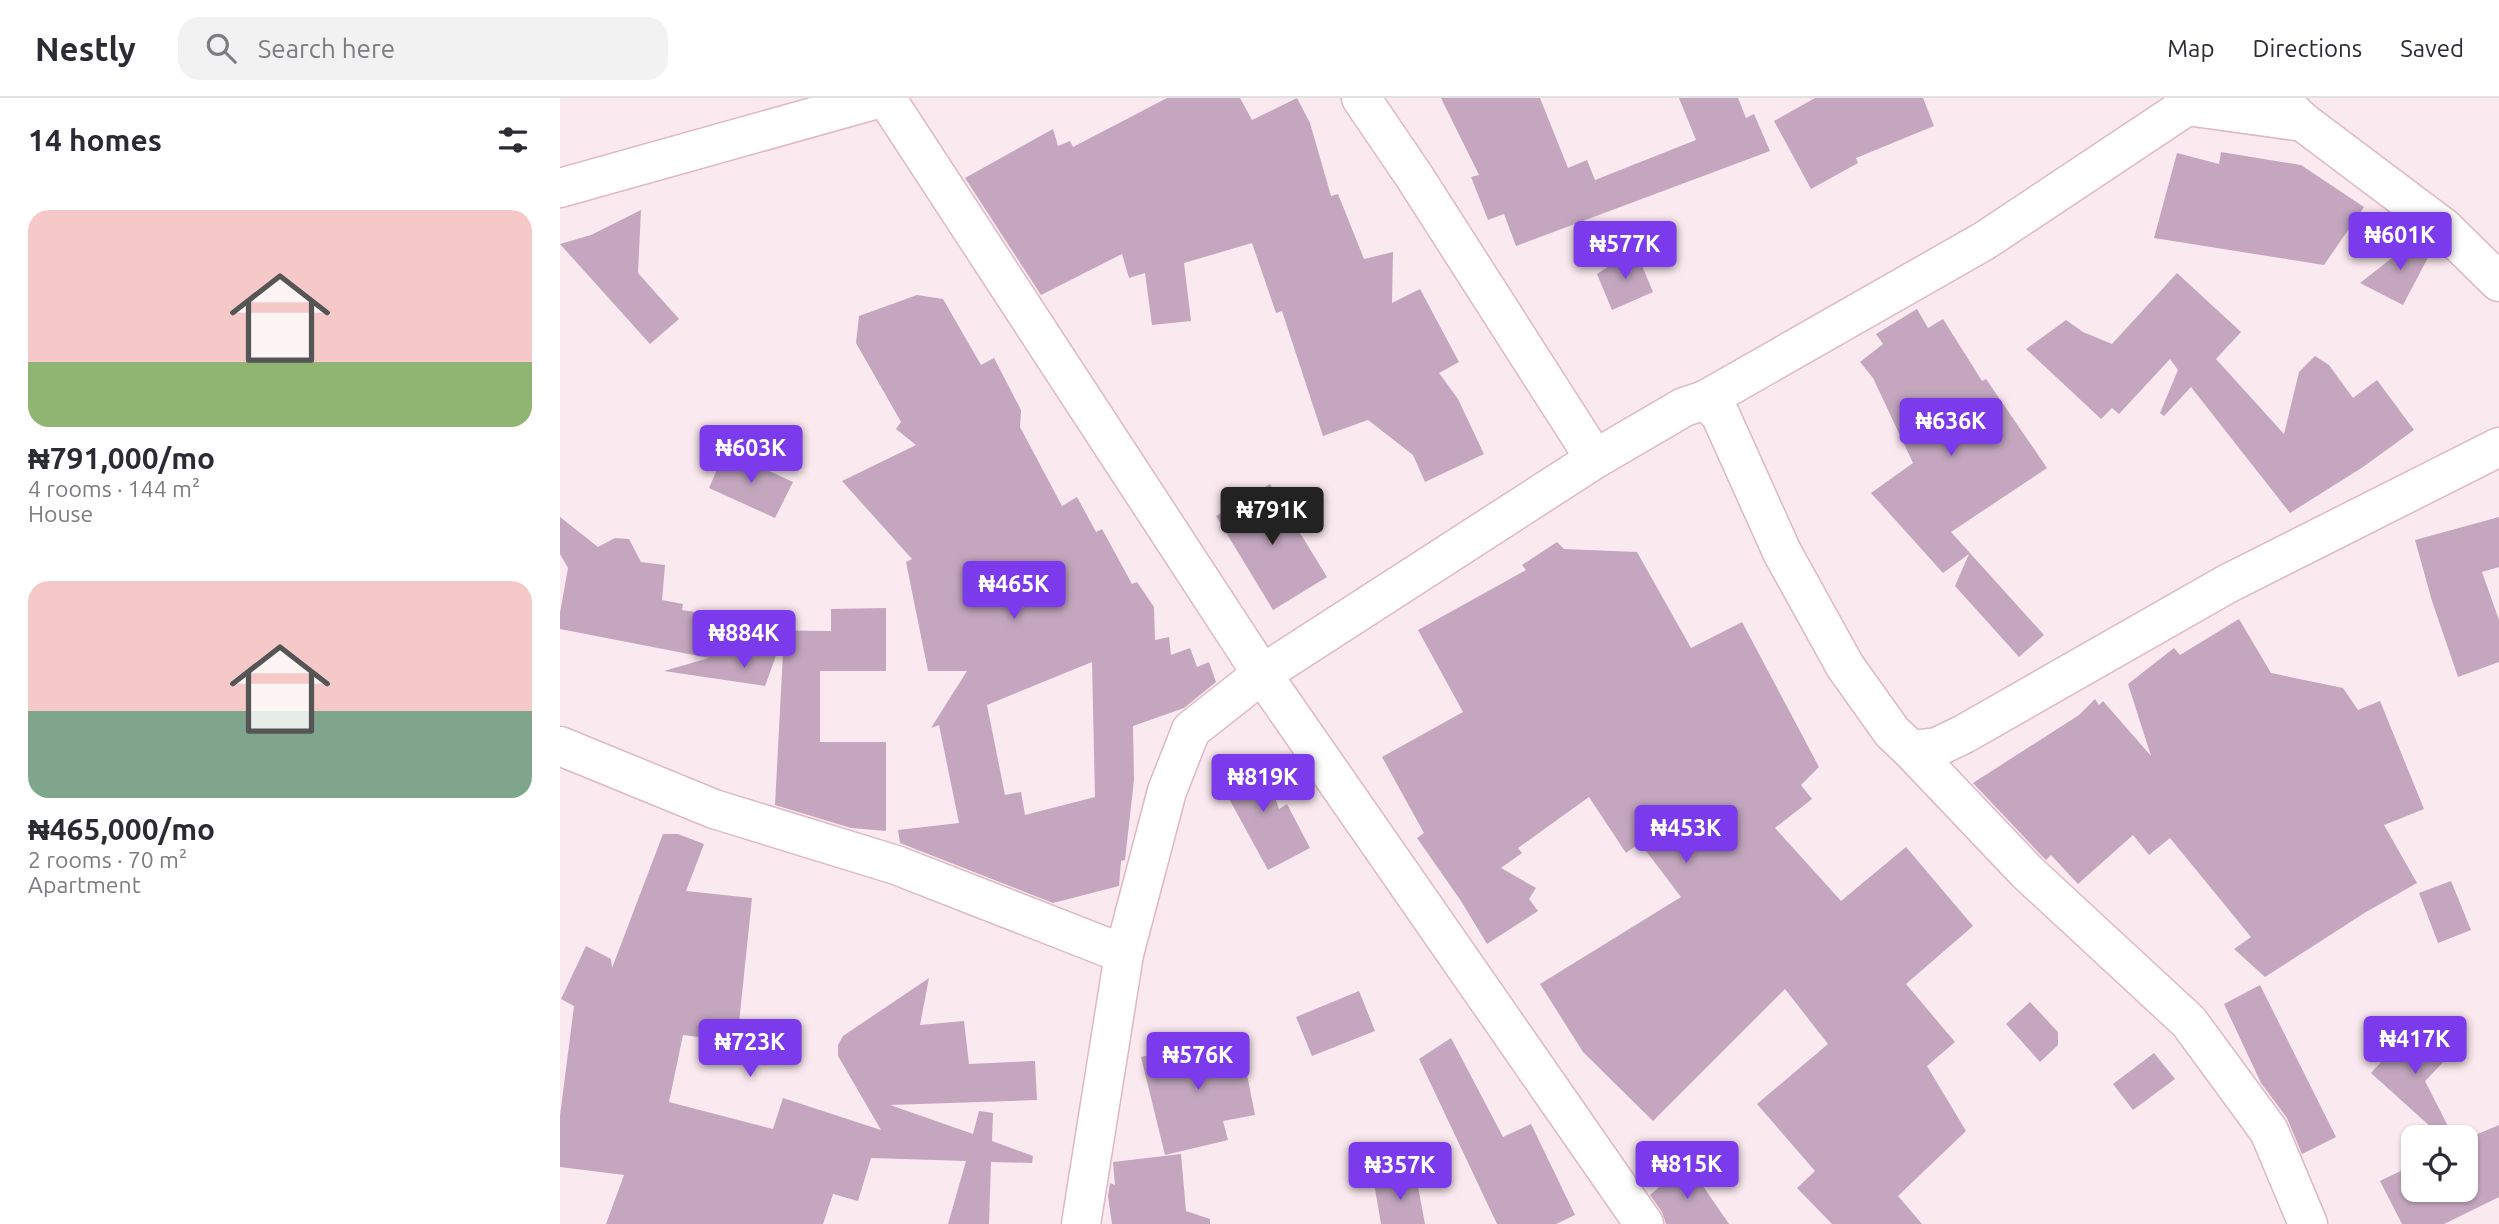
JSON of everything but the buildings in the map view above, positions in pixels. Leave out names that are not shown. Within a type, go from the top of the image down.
[{"type":"street","points":[[560,188],[884,98],[1262,674],[1644,1224]]},
{"type":"street","points":[[1361,98],[1415,176],[1595,458]]},
{"type":"street","points":[[1081,1224],[1124,954],[1167,791],[1191,730],[1262,674],[1595,458],[1684,407],[1705,400],[1984,241],[2189,102],[2290,110],[2444,228],[2499,282]]},
{"type":"street","points":[[1705,400],[1720,414],[1782,552],[1845,666],[1892,732],[2027,872],[2189,1022],[2269,1131],[2308,1224]]},
{"type":"street","points":[[1911,750],[1937,747],[1964,734],[2227,584],[2499,447]]},
{"type":"street","points":[[560,746],[714,809],[896,865],[1124,954]]}]
